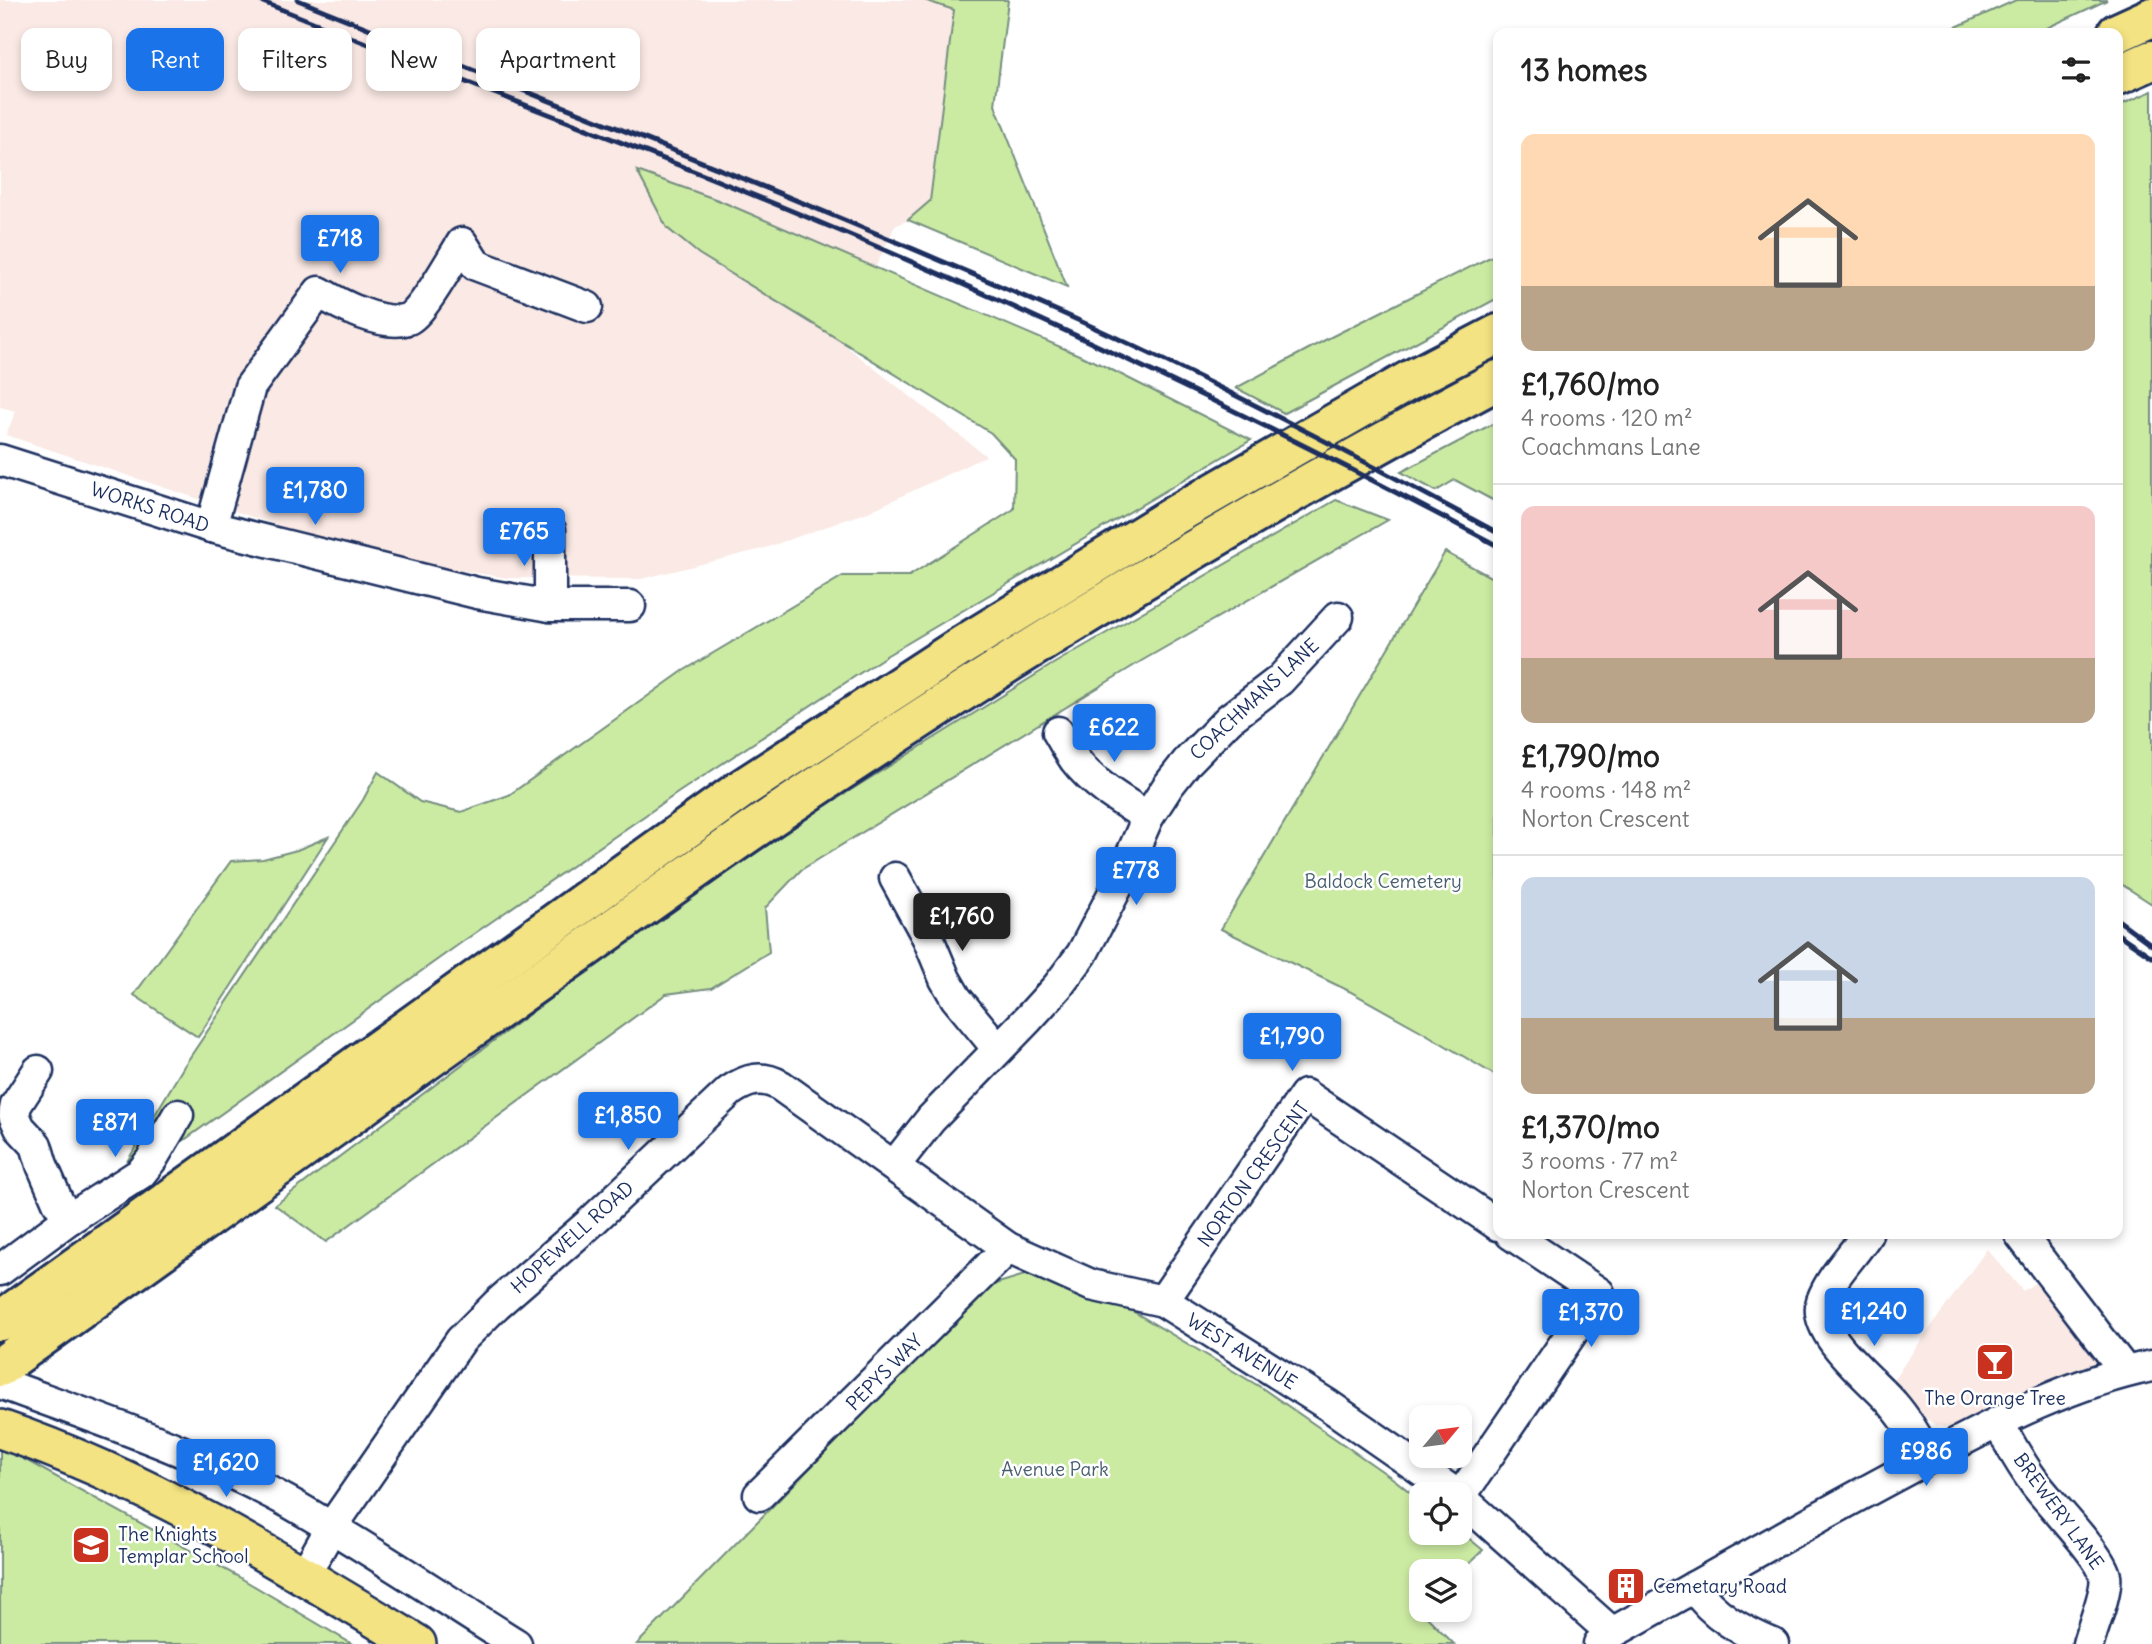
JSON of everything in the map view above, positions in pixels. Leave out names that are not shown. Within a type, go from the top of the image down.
[{"type":"highway","points":[[2123,30],[2152,17]]},
{"type":"highway","points":[[2123,73],[2152,60]]},
{"type":"highway","points":[[0,1321],[743,788],[963,645],[1187,508],[1410,380],[1493,337]]},
{"type":"highway","points":[[0,1367],[764,822],[987,677],[1197,547],[1493,383]]},
{"type":"main road","points":[[0,1429],[73,1457],[167,1500],[304,1576],[417,1644]]},
{"type":"street","points":[[211,527],[250,387],[319,292],[337,303],[379,318],[409,319],[420,309],[462,243],[476,265],[587,307]]},
{"type":"street","name":"WORKS ROAD","points":[[0,460],[211,527],[477,593],[550,606],[630,606]]},
{"type":"street","points":[[550,530],[550,606]]},
{"type":"street","name":"COACHMANS LANE","points":[[894,1167],[932,1119],[1058,986],[1082,954],[1119,883],[1148,817],[1167,786],[1229,719],[1280,680],[1338,617]]},
{"type":"street","points":[[1058,732],[1087,774],[1107,791],[1148,817]]},
{"type":"street","points":[[895,878],[928,938],[956,999],[998,1049]]},
{"type":"street","points":[[38,1071],[16,1105],[14,1115],[20,1128],[36,1145],[58,1202],[69,1219]]},
{"type":"street","name":"HOPEWELL ROAD","points":[[304,1576],[331,1528],[461,1340],[497,1304],[589,1224],[740,1084],[756,1079],[773,1082],[1008,1248]]},
{"type":"street","name":"NORTON CRESCENT","points":[[1163,1301],[1305,1095],[1493,1222]]},
{"type":"street","points":[[0,1270],[69,1219],[141,1173],[178,1115]]},
{"type":"street","points":[[1468,1482],[1599,1293],[1518,1239]]},
{"type":"street","points":[[1863,1239],[1831,1284],[1821,1303],[1822,1316],[1827,1331],[1841,1350],[1892,1403],[1907,1422],[1928,1458]]},
{"type":"street","points":[[1606,1639],[1694,1587],[1998,1422],[2053,1396],[2138,1369],[2025,1239]]},
{"type":"street","name":"WEST AVENUE","points":[[1008,1248],[1091,1285],[1163,1301],[1328,1405],[1438,1482]]},
{"type":"street","name":"PEPYS WAY","points":[[760,1495],[1008,1248]]},
{"type":"street","points":[[0,1383],[126,1428],[289,1503],[516,1644]]},
{"type":"street","name":"BREWERY LANE","points":[[1998,1422],[2035,1483],[2090,1551],[2105,1574],[2106,1583],[2088,1644]]},
{"type":"street","name":"WEST AVENUE","points":[[1472,1510],[1606,1639]]},
{"type":"street","points":[[1694,1587],[1704,1602],[1727,1622],[1765,1642]]},
{"type":"shaded area","points":[[0,0],[923,0],[954,10],[930,202],[908,220],[895,226],[875,268],[718,200],[638,172],[667,228],[699,254],[833,336],[986,456],[868,512],[762,549],[641,579],[508,578],[403,561],[274,524],[6,435],[16,411],[0,407]]},
{"type":"shaded area","points":[[1987,1249],[2023,1291],[2039,1280],[2108,1360],[2042,1386],[1956,1426],[1935,1425],[1892,1381]]},
{"type":"green space","points":[[924,0],[1008,0],[995,105],[1067,287],[908,220],[930,201],[954,10]]},
{"type":"green space","points":[[2016,0],[2107,0],[2047,28],[1954,28]]},
{"type":"green space","points":[[2152,91],[2152,904],[2123,885],[2123,104]]},
{"type":"green space","points":[[637,171],[718,200],[1100,364],[1251,440],[886,656],[679,792],[180,1143],[128,1160],[184,1066],[363,800],[378,772],[420,802],[461,812],[509,795],[683,671],[843,576],[909,576],[1014,509],[1015,459],[991,433],[699,254],[667,228]]},
{"type":"green space","points":[[1493,256],[1493,301],[1284,413],[1236,388]]},
{"type":"green space","points":[[1493,424],[1493,500],[1455,480],[1436,491],[1401,472]]},
{"type":"green space","points":[[1336,500],[1388,520],[1143,660],[801,870],[765,908],[769,952],[711,988],[666,994],[326,1242],[275,1205],[620,946],[822,808],[1053,664]]},
{"type":"green space","name":"Baldock Cemetery","points":[[1445,552],[1493,578],[1493,1074],[1349,991],[1221,929]]},
{"type":"green space","points":[[328,837],[198,1037],[134,995],[231,861],[263,859],[297,850]]},
{"type":"green space","name":"Avenue Park","points":[[1034,1272],[1112,1299],[1262,1388],[1395,1480],[1409,1491],[1409,1545],[1472,1545],[1472,1541],[1483,1550],[1472,1561],[1409,1559],[1409,1622],[1432,1622],[1454,1644],[637,1644],[989,1286]]},
{"type":"green space","name":"The Knights Templar School","points":[[0,1446],[239,1577],[352,1644],[0,1644]]},
{"type":"railway","points":[[258,0],[715,179],[946,277],[1185,387],[1493,543]]},
{"type":"railway","points":[[298,0],[777,192],[1062,313],[1227,391],[1493,530]]},
{"type":"railway","points":[[2123,924],[2152,945]]},
{"type":"railway","points":[[2123,937],[2152,957]]},
{"type":"place","name":"The Orange Tree","points":[[1995,1362]]},
{"type":"place","name":"The Knights Templar School","points":[[91,1545]]},
{"type":"place","name":"Cemetary Road","points":[[1626,1586]]}]
